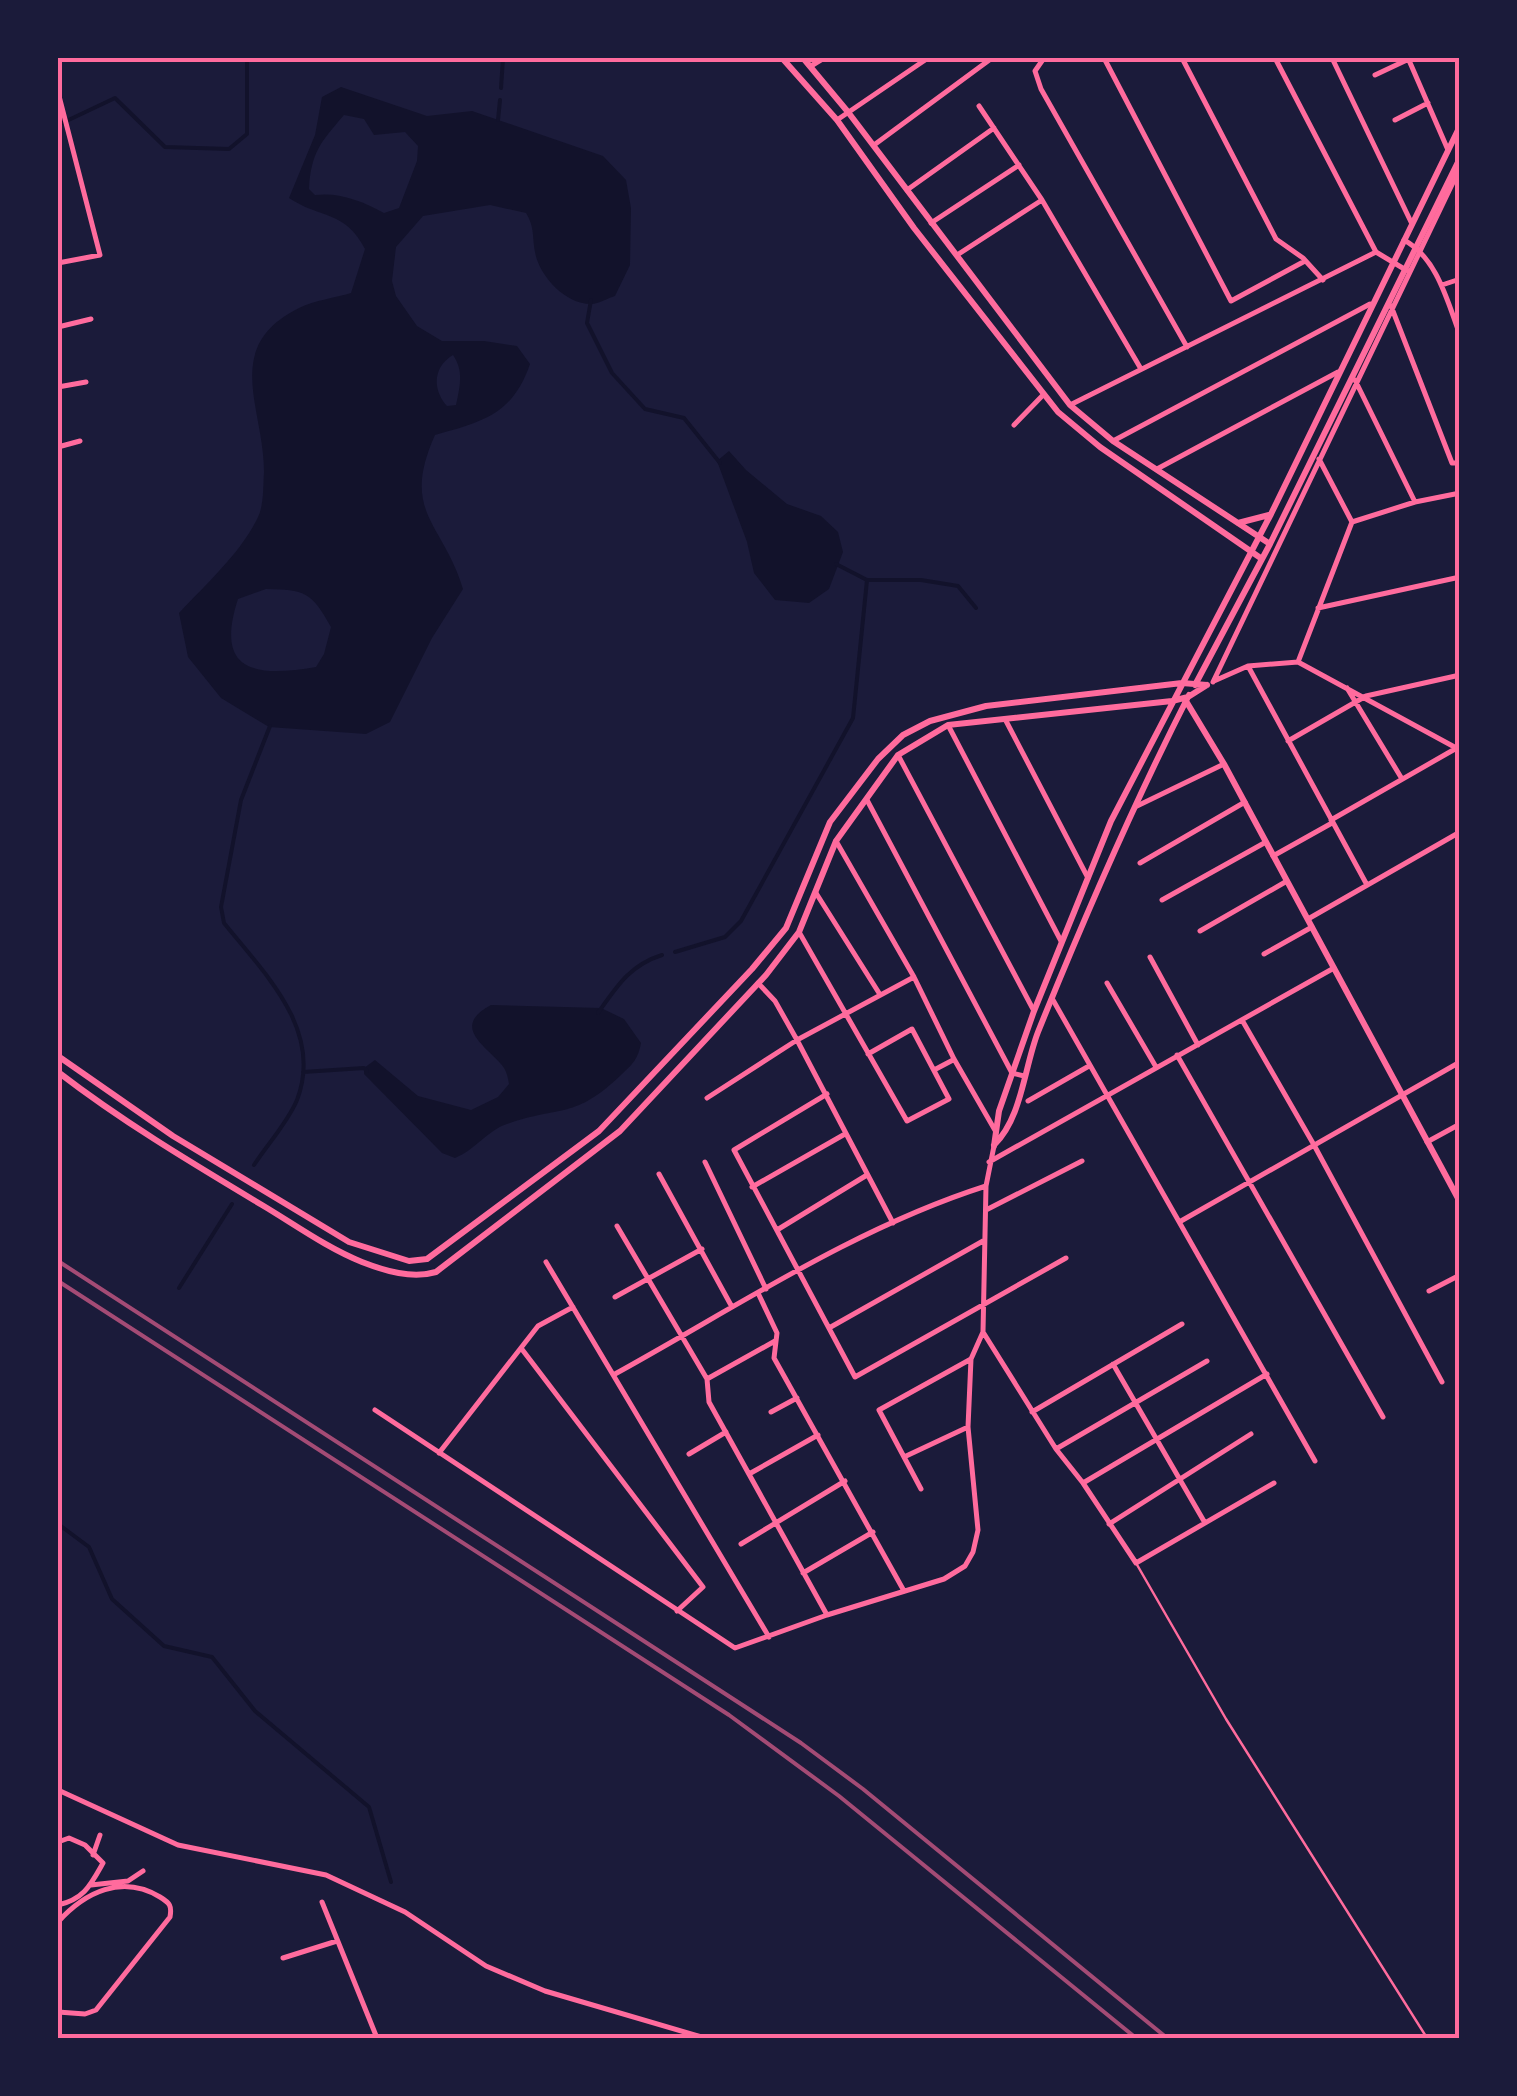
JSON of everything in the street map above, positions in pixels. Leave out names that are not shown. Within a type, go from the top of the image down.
[{"type":"street","points":[[782,58],[836,120],[914,228],[1058,412],[1100,447],[1265,560]]},
{"type":"street","points":[[802,58],[848,112],[1070,404],[1112,440],[1273,546]]},
{"type":"street","points":[[812,66],[824,58]]},
{"type":"street","points":[[836,120],[928,58]]},
{"type":"street","points":[[873,145],[992,58]]},
{"type":"street","points":[[1044,58],[1035,71],[1042,89],[1187,347]]},
{"type":"street","points":[[1104,58],[1231,301],[1305,261]]},
{"type":"street","points":[[1182,58],[1276,240],[1323,280]]},
{"type":"street","points":[[1275,58],[1376,252],[1406,270]]},
{"type":"street","points":[[1332,58],[1412,224]]},
{"type":"street","points":[[1375,76],[1408,58],[1448,150]]},
{"type":"street","points":[[58,92],[100,255],[58,263]]},
{"type":"street","points":[[1395,120],[1428,103]]},
{"type":"street","points":[[978,106],[1042,200],[1141,369]]},
{"type":"street","points":[[58,121],[66,120]]},
{"type":"street","points":[[1274,1483],[1136,1564],[1056,1450],[983,1332],[989,1162],[1012,1073],[1034,1011],[1111,822],[1271,514],[1460,126]]},
{"type":"street","points":[[906,190],[994,128]]},
{"type":"street","points":[[1418,247],[1460,158]]},
{"type":"street","points":[[931,222],[1019,165]]},
{"type":"street","points":[[1273,546],[1406,270],[1459,173]]},
{"type":"street","points":[[957,255],[1042,200]]},
{"type":"street","points":[[1404,240],[1418,247],[1442,285],[1460,335]]},
{"type":"street","points":[[1070,404],[1376,252]]},
{"type":"street","points":[[994,1146],[1007,1133],[1036,1039],[1132,808],[1318,459],[1406,270]]},
{"type":"street","points":[[1442,285],[1460,279]]},
{"type":"street","points":[[1112,440],[1370,304]]},
{"type":"street","points":[[1391,306],[1452,463],[1460,463]]},
{"type":"street","points":[[58,326],[91,319]]},
{"type":"street","points":[[1157,469],[1338,372]]},
{"type":"street","points":[[1355,380],[1415,502]]},
{"type":"street","points":[[58,386],[86,382]]},
{"type":"street","points":[[1014,426],[1044,394]]},
{"type":"street","points":[[58,447],[80,441]]},
{"type":"street","points":[[1298,662],[1352,522],[1318,459]]},
{"type":"street","points":[[1352,522],[1460,493]]},
{"type":"street","points":[[1236,523],[1271,514]]},
{"type":"street","points":[[1210,683],[1265,560]]},
{"type":"street","points":[[1318,608],[1460,577]]},
{"type":"street","points":[[58,1072],[104,1108],[177,1154],[360,1261],[408,1275],[425,1275],[436,1272],[620,1131],[758,983],[799,932],[836,841],[898,755],[948,725],[1187,699],[1210,683],[1248,666],[1298,662],[1458,749]]},
{"type":"street","points":[[1248,666],[1367,885]]},
{"type":"street","points":[[1288,742],[1366,696],[1460,675]]},
{"type":"street","points":[[58,1056],[173,1136],[349,1242],[409,1261],[427,1258],[599,1131],[723,999],[786,928],[830,822],[878,759],[903,735],[930,721],[986,706],[1182,682],[1210,683]]},
{"type":"street","points":[[1345,686],[1402,779]]},
{"type":"street","points":[[1187,699],[1459,1199]]},
{"type":"street","points":[[1004,716],[1088,878]]},
{"type":"street","points":[[948,725],[1061,941]]},
{"type":"street","points":[[1274,856],[1458,749]]},
{"type":"street","points":[[898,755],[1034,1011]]},
{"type":"street","points":[[1132,808],[1224,764]]},
{"type":"street","points":[[866,798],[1012,1073],[1024,1076]]},
{"type":"street","points":[[1140,863],[1244,802]]},
{"type":"street","points":[[1264,954],[1367,885],[1460,832]]},
{"type":"street","points":[[836,841],[914,977],[995,1132]]},
{"type":"street","points":[[1162,900],[1266,842]]},
{"type":"street","points":[[1200,931],[1287,882]]},
{"type":"street","points":[[814,890],[880,994]]},
{"type":"street","points":[[799,932],[868,1054],[907,1121],[949,1099],[912,1030],[868,1054]]},
{"type":"street","points":[[1150,957],[1198,1044]]},
{"type":"street","points":[[989,1162],[1334,968]]},
{"type":"street","points":[[707,1098],[797,1040],[914,977]]},
{"type":"street","points":[[758,983],[775,1001],[797,1040],[892,1223]]},
{"type":"street","points":[[1107,984],[1156,1067]]},
{"type":"street","points":[[723,999],[734,1008]]},
{"type":"street","points":[[1053,1000],[1315,1460]]},
{"type":"street","points":[[1242,1020],[1442,1382]]},
{"type":"street","points":[[1177,1054],[1383,1417]]},
{"type":"street","points":[[934,1070],[954,1059]]},
{"type":"street","points":[[1181,1221],[1460,1062]]},
{"type":"street","points":[[1028,1101],[1089,1066]]},
{"type":"street","points":[[827,1094],[734,1150],[854,1376],[1066,1258]]},
{"type":"street","points":[[1427,1142],[1460,1124]]},
{"type":"street","points":[[995,1132],[1007,1133]]},
{"type":"street","points":[[752,1187],[846,1134]]},
{"type":"street","points":[[705,1162],[766,1289]]},
{"type":"street","points":[[986,1210],[1082,1162]]},
{"type":"street","points":[[659,1174],[732,1307]]},
{"type":"street","points":[[777,1230],[867,1175]]},
{"type":"street","points":[[615,1374],[892,1223],[986,1186]]},
{"type":"street","points":[[617,1226],[707,1380],[709,1402],[826,1615]]},
{"type":"street","points":[[456,1240],[464,1250]]},
{"type":"street","points":[[828,1328],[984,1241]]},
{"type":"street","points":[[614,1297],[702,1249]]},
{"type":"street","points":[[546,1262],[769,1637]]},
{"type":"street","points":[[1428,1291],[1460,1274]]},
{"type":"street","points":[[758,1293],[778,1340]]},
{"type":"street","points":[[438,1454],[538,1326],[574,1307]]},
{"type":"street","points":[[1032,1412],[1182,1324]]},
{"type":"street","points":[[375,1410],[735,1648],[944,1579],[964,1566],[973,1552],[978,1530],[968,1427],[970,1358],[983,1332]]},
{"type":"street","points":[[707,1380],[778,1340]]},
{"type":"street","points":[[778,1340],[773,1348],[774,1358],[904,1591]]},
{"type":"street","points":[[521,1348],[703,1587],[677,1611]]},
{"type":"street","points":[[921,1489],[879,1410],[970,1358]]},
{"type":"street","points":[[1056,1450],[1207,1361]]},
{"type":"street","points":[[1113,1364],[1205,1522]]},
{"type":"street","points":[[1083,1484],[1267,1374]]},
{"type":"street","points":[[771,1412],[797,1398]]},
{"type":"street","points":[[904,1457],[968,1427]]},
{"type":"street","points":[[688,1454],[726,1432]]},
{"type":"street","points":[[1109,1524],[1251,1434]]},
{"type":"street","points":[[749,1474],[818,1435]]},
{"type":"street","points":[[741,1544],[846,1481]]},
{"type":"street","points":[[803,1572],[873,1532]]},
{"type":"street","points":[[58,1790],[178,1845],[326,1875],[405,1912],[486,1966],[545,1992],[705,2038]]},
{"type":"street","points":[[92,1855],[100,1835]]},
{"type":"street","points":[[58,1842],[69,1838],[85,1845],[103,1863],[88,1892],[74,1902],[58,1905]]},
{"type":"street","points":[[91,1885],[128,1881],[144,1871]]},
{"type":"street","points":[[58,1922],[93,1892],[117,1885],[146,1889],[172,1909],[170,1917],[104,2004],[86,2014],[58,2012]]},
{"type":"street","points":[[322,1902],[378,2038]]},
{"type":"street","points":[[283,1958],[338,1941]]},
{"type":"lane","points":[[1136,1564],[1226,1719],[1427,2038]]},
{"type":"shaded area","points":[[341,87],[427,116],[472,111],[603,156],[626,180],[631,208],[630,265],[615,296],[594,304],[573,300],[548,279],[535,252],[526,213],[490,205],[423,216],[396,247],[392,281],[396,296],[417,326],[442,341],[517,346],[530,364],[505,405],[482,420],[435,435],[425,461],[423,500],[463,589],[432,638],[390,722],[366,734],[269,727],[221,698],[188,657],[179,613],[233,556],[260,512],[264,472],[252,380],[261,341],[275,324],[299,308],[351,293],[365,249],[340,221],[289,198],[315,135],[322,97]],"holes":[[[344,115],[364,119],[374,135],[405,132],[418,146],[417,161],[399,208],[384,213],[351,198],[315,195],[309,189],[319,148]],[[453,355],[459,367],[456,405],[447,406],[437,386],[438,372]],[[266,589],[290,590],[312,599],[331,627],[316,667],[259,669],[236,656],[232,624],[238,599]]]},
{"type":"shaded area","points":[[729,451],[787,504],[821,516],[838,532],[843,552],[829,589],[809,603],[775,600],[754,573],[747,542],[717,461]]},
{"type":"shaded area","points":[[491,1005],[601,1008],[624,1019],[641,1043],[640,1049],[629,1068],[591,1099],[500,1127],[455,1158],[442,1153],[364,1074],[364,1068],[375,1060],[418,1096],[471,1110],[498,1097],[509,1084],[507,1074],[473,1030],[479,1013]]},
{"type":"waterway","points":[[58,125],[115,98],[165,147],[229,149],[247,134],[247,58]]},
{"type":"waterway","points":[[501,88],[503,58]]},
{"type":"waterway","points":[[498,120],[500,100]]},
{"type":"waterway","points":[[591,300],[587,323],[612,373],[645,409],[684,418],[720,463]]},
{"type":"waterway","points":[[836,564],[867,580],[921,580],[958,586],[976,608]]},
{"type":"waterway","points":[[675,952],[725,937],[741,921],[853,718],[867,580]]},
{"type":"waterway","points":[[254,1165],[293,1108],[303,1074],[303,1050],[286,1004],[224,923],[221,907],[241,800],[270,726]]},
{"type":"waterway","points":[[598,1013],[633,971],[662,955]]},
{"type":"waterway","points":[[303,1072],[364,1068],[367,1071]]},
{"type":"waterway","points":[[179,1288],[232,1204]]},
{"type":"waterway","points":[[58,1524],[89,1547],[112,1599],[164,1646],[212,1657],[255,1711],[369,1807],[391,1882]]},
{"type":"railway","points":[[58,1261],[801,1743],[863,1789],[1167,2038]]},
{"type":"railway","points":[[58,1281],[729,1715],[839,1796],[1136,2038]]}]
